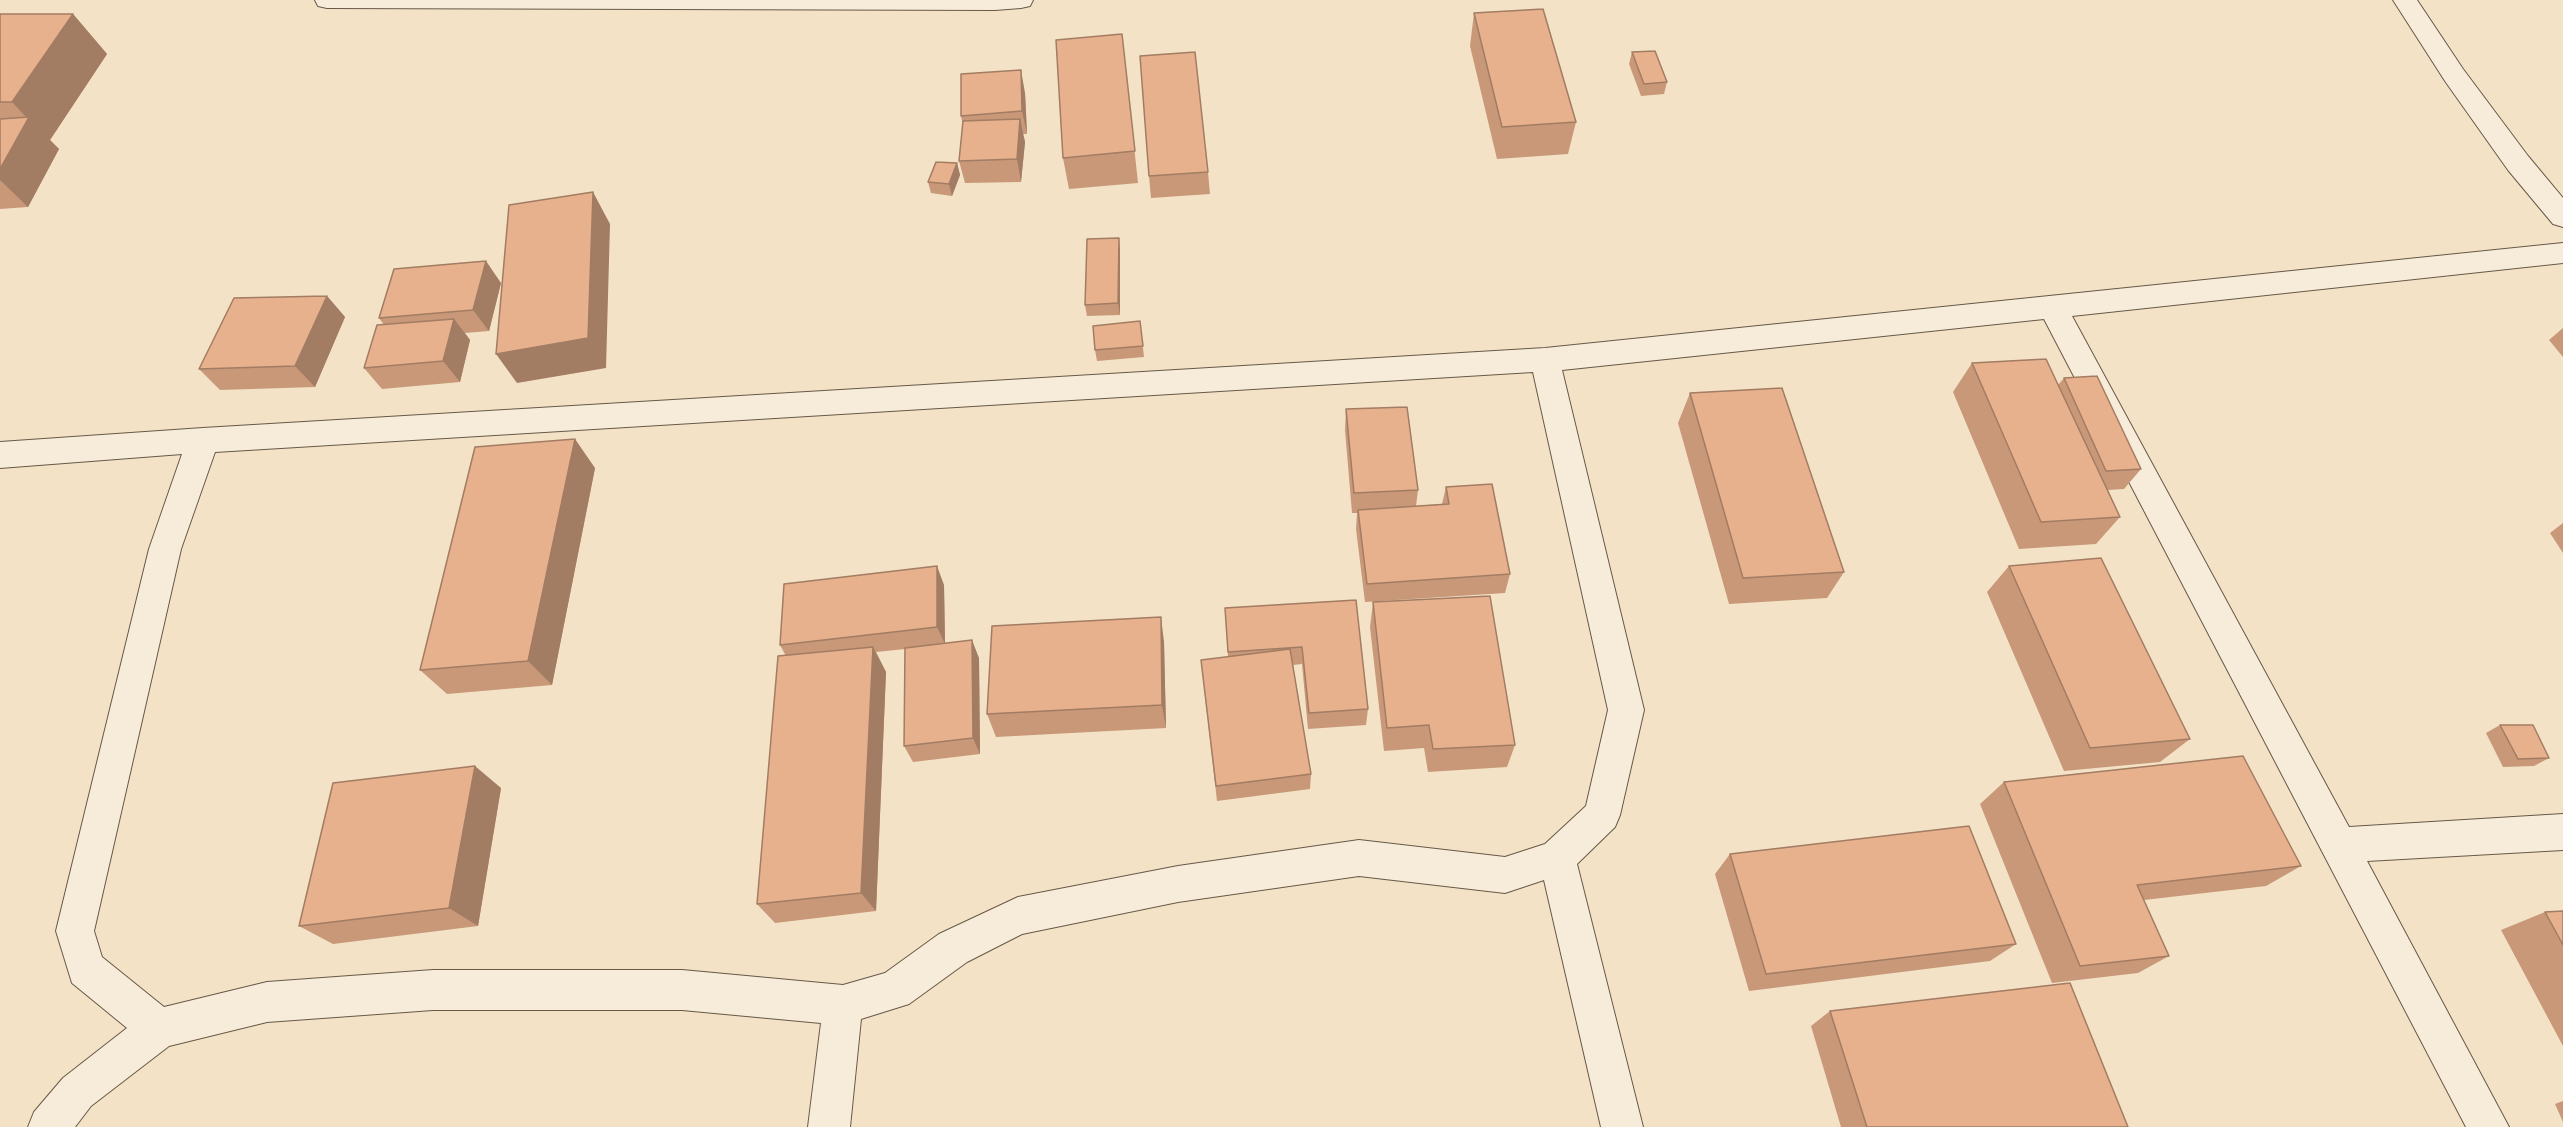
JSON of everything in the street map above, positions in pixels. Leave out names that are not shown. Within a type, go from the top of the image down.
[{"type":"street","points":[[327,0],[995,2],[1021,0]]},
{"type":"street","points":[[2404,0],[2479,110],[2518,163],[2563,217]]},
{"type":"street","points":[[0,455],[203,440],[1545,360],[2563,253]]},
{"type":"street","points":[[2053,307],[2487,1127]]},
{"type":"street","points":[[49,1127],[77,1092],[159,1028],[267,1002],[433,990],[682,990],[843,1005],[895,990],[953,948],[1018,916],[1178,884],[1359,858],[1505,875],[1557,858],[1602,815],[1626,710],[1545,360]]},
{"type":"street","points":[[159,1028],[86,969],[75,931],[165,549],[203,440]]},
{"type":"street","points":[[2339,845],[2563,832]]},
{"type":"street","points":[[1557,858],[1622,1127]]},
{"type":"street","points":[[829,1127],[843,1005]]},
{"type":"building","points":[[1543,9],[1576,122],[1502,127],[1474,13]]},
{"type":"building","points":[[0,14],[73,14],[12,102],[0,102]]},
{"type":"building","points":[[1122,34],[1135,151],[1063,158],[1056,40]]},
{"type":"building","points":[[1655,51],[1667,82],[1644,84],[1632,52]]},
{"type":"building","points":[[1195,52],[1208,172],[1149,176],[1140,56]]},
{"type":"building","points":[[1021,70],[1022,111],[961,116],[961,74]]},
{"type":"building","points":[[29,117],[0,169],[0,119]]},
{"type":"building","points":[[1020,119],[1017,159],[959,161],[963,121]]},
{"type":"building","points":[[936,162],[957,163],[949,184],[928,182]]},
{"type":"building","points":[[593,192],[588,338],[496,354],[509,205]]},
{"type":"building","points":[[1119,238],[1118,303],[1085,305],[1087,239]]},
{"type":"building","points":[[486,261],[473,310],[379,318],[394,269]]},
{"type":"building","points":[[327,296],[295,366],[199,369],[234,298]]},
{"type":"building","points":[[454,319],[443,361],[364,368],[377,325]]},
{"type":"building","points":[[1140,321],[1143,346],[1095,350],[1093,326]]},
{"type":"building","points":[[2046,359],[2120,517],[2041,522],[1972,363]]},
{"type":"building","points":[[2097,376],[2141,469],[2106,471],[2064,378]]},
{"type":"building","points":[[1782,388],[1844,572],[1743,578],[1690,393]]},
{"type":"building","points":[[1407,407],[1418,490],[1354,493],[1346,409]]},
{"type":"building","points":[[575,439],[528,661],[420,670],[475,447]]},
{"type":"building","points":[[1492,484],[1510,574],[1367,584],[1358,510],[1449,504],[1446,487]]},
{"type":"building","points":[[2101,558],[2190,739],[2090,748],[2009,566]]},
{"type":"building","points":[[937,566],[937,627],[780,645],[784,584]]},
{"type":"building","points":[[1490,596],[1515,745],[1433,749],[1429,725],[1387,728],[1373,602]]},
{"type":"building","points":[[1356,600],[1368,709],[1309,713],[1302,647],[1228,652],[1225,608]]},
{"type":"building","points":[[1161,617],[1162,705],[987,714],[992,626]]},
{"type":"building","points":[[972,640],[973,738],[904,746],[905,648]]},
{"type":"building","points":[[873,647],[861,893],[757,904],[778,656]]},
{"type":"building","points":[[1290,649],[1311,774],[1216,786],[1201,660]]},
{"type":"building","points":[[2500,725],[2533,725],[2549,758],[2518,759]]},
{"type":"building","points":[[2243,756],[2301,866],[2137,885],[2169,956],[2080,966],[2004,782]]},
{"type":"building","points":[[475,766],[449,908],[299,926],[333,783]]},
{"type":"building","points":[[1969,826],[2016,944],[1766,974],[1730,854]]},
{"type":"building","points":[[2563,911],[2563,945],[2545,912]]},
{"type":"building","points":[[2070,983],[2128,1127],[1867,1127],[1830,1011]]}]
